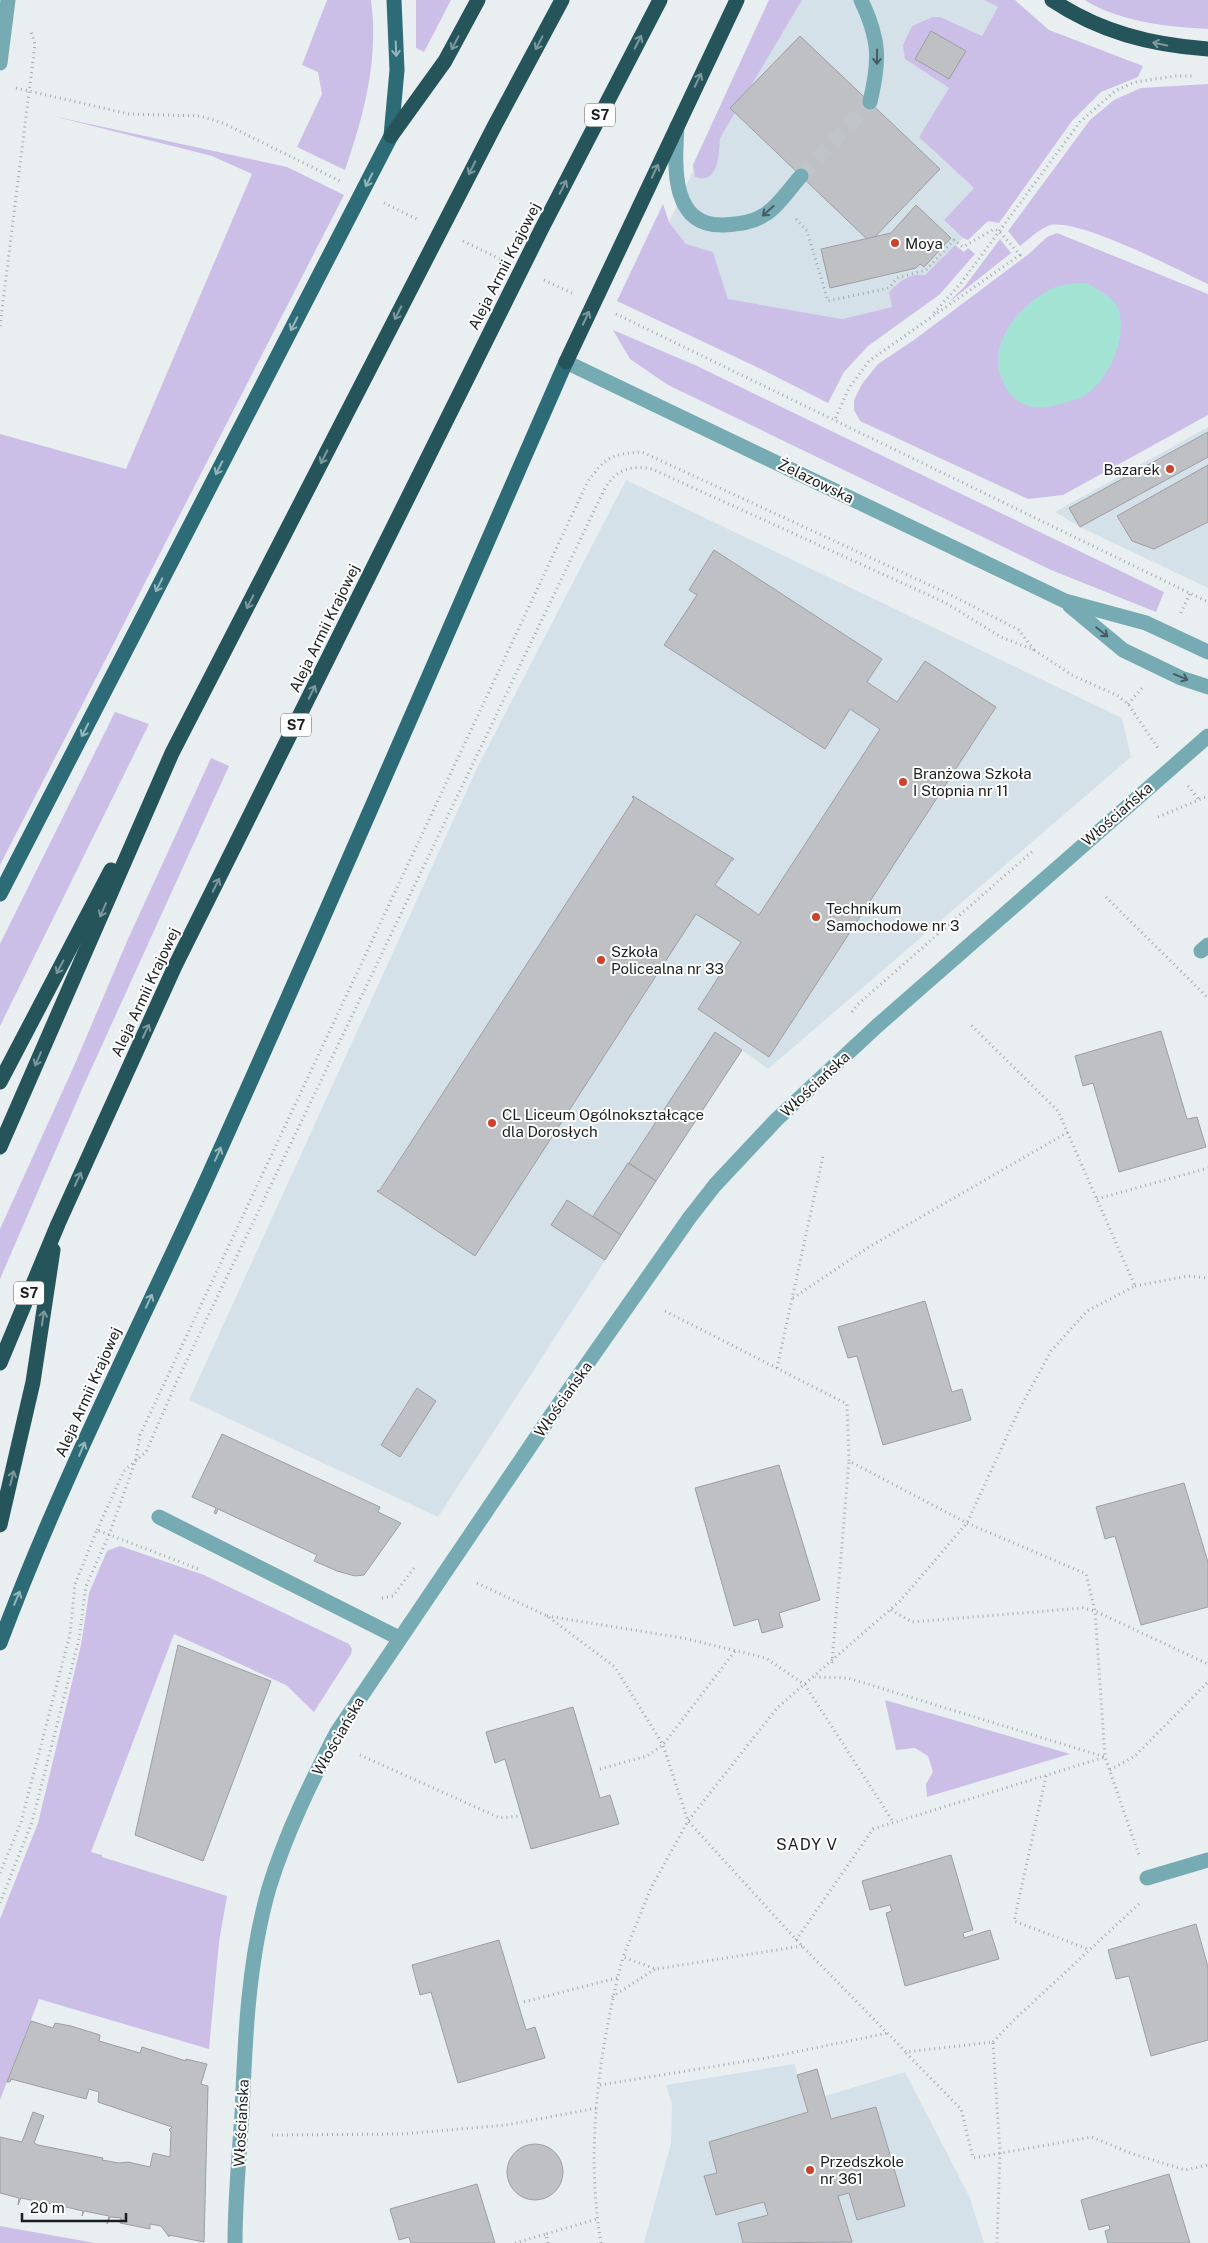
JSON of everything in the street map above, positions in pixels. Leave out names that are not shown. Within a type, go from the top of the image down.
[{"type":"highway","points":[[391,136],[445,61],[478,0]]},
{"type":"highway","points":[[0,1082],[172,754],[490,134],[562,0]]},
{"type":"highway","name":"Aleja Armii Krajowej","points":[[0,1362],[58,1224],[175,966],[541,230],[660,0]]},
{"type":"highway","points":[[566,362],[737,0]]},
{"type":"highway","points":[[1052,0],[1094,24],[1126,37],[1174,47],[1208,49]]},
{"type":"highway","points":[[0,1147],[172,754]]},
{"type":"highway","points":[[0,1525],[33,1382],[58,1224]]},
{"type":"main road","points":[[0,894],[391,136],[397,70],[394,0]]},
{"type":"main road","name":"Aleja Armii Krajowej","points":[[0,1643],[15,1603],[110,1384],[206,1181],[566,362]]},
{"type":"street","points":[[0,63],[8,0]]},
{"type":"street","points":[[861,0],[877,44],[877,72],[870,102]]},
{"type":"street","points":[[677,124],[675,161],[679,196],[683,204],[694,215],[705,222],[718,225],[752,222],[766,215],[801,176]]},
{"type":"street","name":"Żelazowska","points":[[566,362],[1065,602],[1146,623],[1208,652]]},
{"type":"street","name":"Żelazowska","points":[[1065,602],[1123,650],[1181,678],[1208,687]]},
{"type":"street","name":"Włościańska","points":[[235,2243],[245,2043],[253,1963],[269,1890],[286,1838],[312,1780],[337,1732],[399,1638],[656,1264],[720,1179],[776,1120],[877,1026],[1208,736]]},
{"type":"street","points":[[159,1517],[399,1638]]},
{"type":"street","points":[[1147,1878],[1208,1860]]},
{"type":"path","points":[[0,326],[35,44],[28,25]]},
{"type":"path","points":[[934,314],[941,302],[961,284],[1080,122],[1115,91],[1135,82],[1176,76],[1200,76]]},
{"type":"path","points":[[16,88],[129,114],[200,116],[223,123],[307,165]]},
{"type":"path","points":[[778,201],[807,231],[828,301],[889,288],[897,278],[926,270],[954,240],[963,247],[994,229],[1020,254],[951,305],[934,314],[869,361],[849,388],[835,419]]},
{"type":"path","points":[[701,355],[1208,602]]},
{"type":"path","points":[[0,1903],[32,1822],[79,1639],[86,1586],[109,1535],[136,1459],[140,1435],[583,492],[597,468],[609,457],[642,452],[652,456],[958,599],[1019,630],[1034,650]]},
{"type":"path","points":[[0,1873],[21,1822],[70,1634],[75,1584],[98,1530],[124,1471],[146,1452],[189,1354],[611,478],[620,471],[631,467],[652,469],[946,603],[1001,637],[1034,650],[1072,675],[1118,696],[1128,704],[1159,750]]},
{"type":"path","points":[[1179,617],[1190,593]]},
{"type":"path","points":[[1128,704],[1147,681]]},
{"type":"path","points":[[1186,784],[1200,801],[1208,796]]},
{"type":"path","points":[[1106,897],[1208,998]]},
{"type":"path","points":[[970,1024],[1058,1111],[1135,1286]]},
{"type":"path","points":[[792,1298],[869,1247],[1068,1132]]},
{"type":"path","points":[[777,1368],[823,1156]]},
{"type":"path","points":[[1097,1199],[1208,1168]]},
{"type":"path","points":[[601,2243],[597,2219],[594,2127],[612,1997],[623,1957],[651,1888],[688,1820],[777,1708],[891,1610],[966,1523],[1018,1410],[1051,1350],[1087,1311],[1135,1286],[1188,1276],[1208,1278]]},
{"type":"path","points":[[665,1311],[847,1404],[849,1462],[832,1662]]},
{"type":"path","points":[[849,1462],[966,1523],[1086,1574],[1095,1611],[1106,1757],[1152,1892],[1014,2020],[993,2042],[906,2052]]},
{"type":"path","points":[[98,1530],[202,1570]]},
{"type":"path","points":[[477,1583],[547,1616],[615,1667],[663,1745],[688,1820],[796,1940],[961,2110],[973,2158],[1092,2137],[1130,2153],[1185,2170],[1208,2166]]},
{"type":"path","points":[[891,1610],[912,1622],[1083,1608],[1095,1611],[1208,1664]]},
{"type":"path","points":[[547,1616],[683,1638],[766,1658],[805,1685],[894,1823]]},
{"type":"path","points":[[600,1769],[647,1756],[663,1745],[735,1651]]},
{"type":"path","points":[[814,1677],[848,1678],[1106,1757]]},
{"type":"path","points":[[1110,1770],[1135,1756],[1208,1682]]},
{"type":"path","points":[[360,1755],[500,1818],[519,1816]]},
{"type":"path","points":[[796,1940],[873,1829],[1106,1757]]},
{"type":"path","points":[[1046,1776],[1014,1921],[1090,1950]]},
{"type":"path","points":[[612,1997],[656,1969],[802,1946]]},
{"type":"path","points":[[623,1957],[656,1969]]},
{"type":"path","points":[[524,2002],[618,1977]]},
{"type":"path","points":[[600,2085],[766,2058],[888,2033]]},
{"type":"path","points":[[993,2042],[1000,2153],[997,2243]]},
{"type":"path","points":[[272,2136],[403,2134],[488,2127],[597,2108]]},
{"type":"path","points":[[515,2243],[597,2219]]},
{"type":"path","points":[[546,2234],[548,2243]]},
{"type":"shaded area","points":[[327,0],[371,0],[373,44],[368,86],[364,108],[345,170],[297,147],[322,94],[318,72],[302,65]]},
{"type":"shaded area","points":[[416,0],[451,0],[424,52],[416,48]]},
{"type":"shaded area","points":[[769,0],[984,0],[998,7],[982,36],[942,17],[905,59],[950,88],[920,137],[974,188],[944,220],[963,238],[892,307],[842,319],[728,299],[713,252],[686,244],[669,222],[693,171],[693,165]]},
{"type":"shaded area","points":[[769,0],[802,0],[720,138],[718,159],[713,172],[709,177],[695,177],[693,165]]},
{"type":"shaded area","points":[[984,0],[1015,0],[1049,30],[1143,66],[1138,77],[1101,92],[1072,121],[999,223],[988,221],[968,240],[963,238],[944,220],[974,188],[919,137],[949,88],[905,59],[903,45],[912,26],[933,17],[941,17],[982,36],[998,7]]},
{"type":"shaded area","points":[[1085,0],[1208,0],[1208,29],[1145,22],[1113,14]]},
{"type":"shaded area","points":[[1208,84],[1208,284],[1127,246],[1080,229],[1061,225],[1048,226],[1020,246],[1008,231],[1090,120],[1114,100],[1141,88]]},
{"type":"shaded area","points":[[53,116],[287,167],[344,195],[0,865],[0,434],[126,469],[252,174],[212,156]]},
{"type":"shaded area","points":[[663,204],[669,222],[686,244],[713,252],[728,299],[842,319],[892,307],[889,292],[897,284],[914,275],[925,275],[955,245],[964,252],[968,248],[975,254],[939,295],[868,346],[844,372],[828,403],[617,301]]},
{"type":"shaded area","points":[[1057,233],[1208,294],[1208,415],[1063,495],[1028,499],[860,421],[854,410],[854,400],[862,384],[878,364],[914,340],[1030,253],[1047,237]]},
{"type":"shaded area","points":[[1000,239],[1011,253],[948,303],[965,286]]},
{"type":"shaded area","points":[[1087,283],[1112,299],[1117,306],[1120,317],[1119,342],[1109,368],[1093,389],[1078,399],[1044,407],[1034,407],[1018,401],[1005,385],[1000,374],[998,361],[1003,337],[1018,315],[1047,291],[1061,285]]},
{"type":"shaded area","points":[[613,330],[697,366],[1164,592],[1156,612],[1051,570],[668,385],[630,359]]},
{"type":"shaded area","name":"Bazarek","points":[[1208,427],[1208,588],[1080,527],[1055,512]]},
{"type":"shaded area","points":[[626,480],[1122,718],[1131,757],[768,1069],[742,1050],[438,1517],[189,1400],[478,766]]},
{"type":"shaded area","points":[[115,712],[149,724],[0,1026],[0,944]]},
{"type":"shaded area","points":[[211,758],[229,766],[83,1087],[0,1279],[0,1229],[74,1066],[128,939]]},
{"type":"shaded area","points":[[120,1546],[204,1575],[349,1644],[352,1649],[351,1654],[314,1712],[286,1685],[174,1634],[91,1852],[227,1896],[219,1942],[209,2049],[39,1999],[0,2100],[0,1919],[38,1823],[81,1645],[89,1593],[107,1551]]},
{"type":"shaded area","points":[[885,1700],[1070,1754],[927,1797],[926,1784],[933,1772],[928,1756],[915,1748],[896,1750]]},
{"type":"shaded area","name":"Przedszkole nr 361","points":[[795,2064],[797,2075],[817,2069],[825,2096],[905,2072],[970,2198],[984,2243],[644,2243],[671,2143],[672,2104],[666,2085]]},
{"type":"shaded area","points":[[0,2226],[95,2243],[0,2243]]},
{"type":"building","points":[[931,31],[966,51],[949,79],[915,59]]},
{"type":"building","points":[[800,36],[940,169],[870,242],[730,108]]},
{"type":"building","name":"Moya","points":[[916,205],[951,238],[924,267],[920,264],[916,268],[830,288],[821,249],[891,233]]},
{"type":"building","points":[[1208,432],[1208,457],[1080,527],[1069,508]]},
{"type":"building","points":[[1208,465],[1208,522],[1154,549],[1132,541],[1117,516]]},
{"type":"building","points":[[714,550],[882,659],[867,682],[897,702],[925,661],[996,707],[769,1057],[698,1009],[741,942],[696,914],[475,1256],[377,1191],[380,1190],[634,799],[632,797],[734,859],[715,885],[759,915],[880,729],[850,709],[825,749],[664,645],[697,595],[689,590]]},
{"type":"building","points":[[1161,1031],[1187,1119],[1197,1117],[1206,1147],[1119,1172],[1093,1083],[1083,1086],[1075,1056]]},
{"type":"building","points":[[715,1032],[742,1050],[656,1181],[629,1163]]},
{"type":"building","points":[[628,1163],[656,1181],[621,1235],[593,1216]]},
{"type":"building","points":[[567,1200],[621,1235],[605,1260],[551,1225]]},
{"type":"building","points":[[925,1301],[952,1392],[962,1389],[971,1420],[883,1445],[857,1356],[848,1358],[838,1327]]},
{"type":"building","points":[[417,1388],[436,1401],[400,1457],[381,1445]]},
{"type":"building","points":[[222,1434],[380,1507],[378,1512],[401,1523],[364,1575],[355,1576],[337,1571],[314,1561],[317,1555],[218,1509],[216,1514],[214,1513],[216,1508],[192,1497]]},
{"type":"building","points":[[779,1465],[820,1600],[779,1613],[783,1627],[762,1633],[758,1619],[734,1626],[695,1488]]},
{"type":"building","points":[[1184,1483],[1208,1562],[1208,1607],[1141,1625],[1115,1536],[1105,1539],[1096,1507]]},
{"type":"building","points":[[178,1645],[271,1681],[203,1861],[135,1835]]},
{"type":"building","points":[[573,1707],[600,1798],[610,1795],[619,1824],[531,1849],[505,1759],[495,1763],[486,1732]]},
{"type":"building","points":[[951,1855],[973,1930],[963,1933],[964,1938],[990,1930],[999,1959],[905,1986],[886,1913],[892,1911],[890,1905],[870,1910],[862,1881]]},
{"type":"building","points":[[1196,1924],[1208,1967],[1208,2040],[1151,2056],[1129,1976],[1116,1979],[1108,1950]]},
{"type":"building","points":[[499,1940],[526,2030],[535,2027],[545,2058],[458,2083],[431,1992],[420,1995],[412,1965]]},
{"type":"building","points":[[31,2021],[53,2028],[55,2023],[71,2026],[100,2035],[99,2041],[140,2053],[142,2047],[186,2061],[186,2059],[207,2064],[201,2084],[208,2086],[204,2242],[169,2235],[169,2237],[161,2226],[150,2224],[150,2229],[120,2223],[121,2218],[110,2217],[107,2224],[109,2216],[84,2211],[82,2216],[83,2211],[66,2207],[64,2215],[64,2206],[46,2203],[45,2208],[45,2203],[21,2198],[18,2205],[19,2198],[0,2193],[0,2137],[22,2142],[33,2112],[44,2116],[34,2143],[38,2145],[103,2158],[102,2160],[119,2163],[128,2162],[150,2167],[153,2153],[170,2157],[171,2132],[169,2130],[172,2127],[98,2102],[99,2092],[89,2089],[86,2099],[11,2079],[10,2082],[7,2082]]},
{"type":"building","points":[[817,2069],[831,2119],[876,2107],[905,2206],[857,2220],[849,2193],[838,2196],[852,2242],[743,2243],[738,2223],[768,2215],[764,2202],[716,2215],[704,2176],[717,2173],[709,2142],[808,2112],[797,2075]]},
{"type":"building","points":[[530,2144],[540,2144],[555,2152],[561,2161],[563,2172],[561,2183],[555,2192],[540,2200],[530,2200],[519,2195],[512,2188],[507,2177],[507,2167],[512,2156],[519,2149]]},
{"type":"building","points":[[1169,2174],[1190,2243],[1108,2243],[1105,2231],[1110,2229],[1109,2225],[1089,2230],[1081,2200]]},
{"type":"building","points":[[477,2184],[495,2243],[411,2243],[409,2237],[399,2240],[390,2209]]},
{"type":"tunnel","points":[[801,176],[870,102]]},
{"type":"place","name":"Moya","points":[[895,243]]},
{"type":"place","name":"Bazarek","points":[[1170,469]]},
{"type":"place","name":"Branżowa Szkoła I Stopnia nr 11","points":[[903,782]]},
{"type":"place","name":"Technikum Samochodowe nr 3","points":[[816,917]]},
{"type":"place","name":"Szkoła Policealna nr 33","points":[[601,960]]},
{"type":"place","name":"CL Liceum Ogólnokształcące dla Dorosłych","points":[[492,1123]]},
{"type":"place","name":"Przedszkole nr 361","points":[[810,2170]]},
{"type":"district","name":"SADY V","points":[[807,1844]]}]
